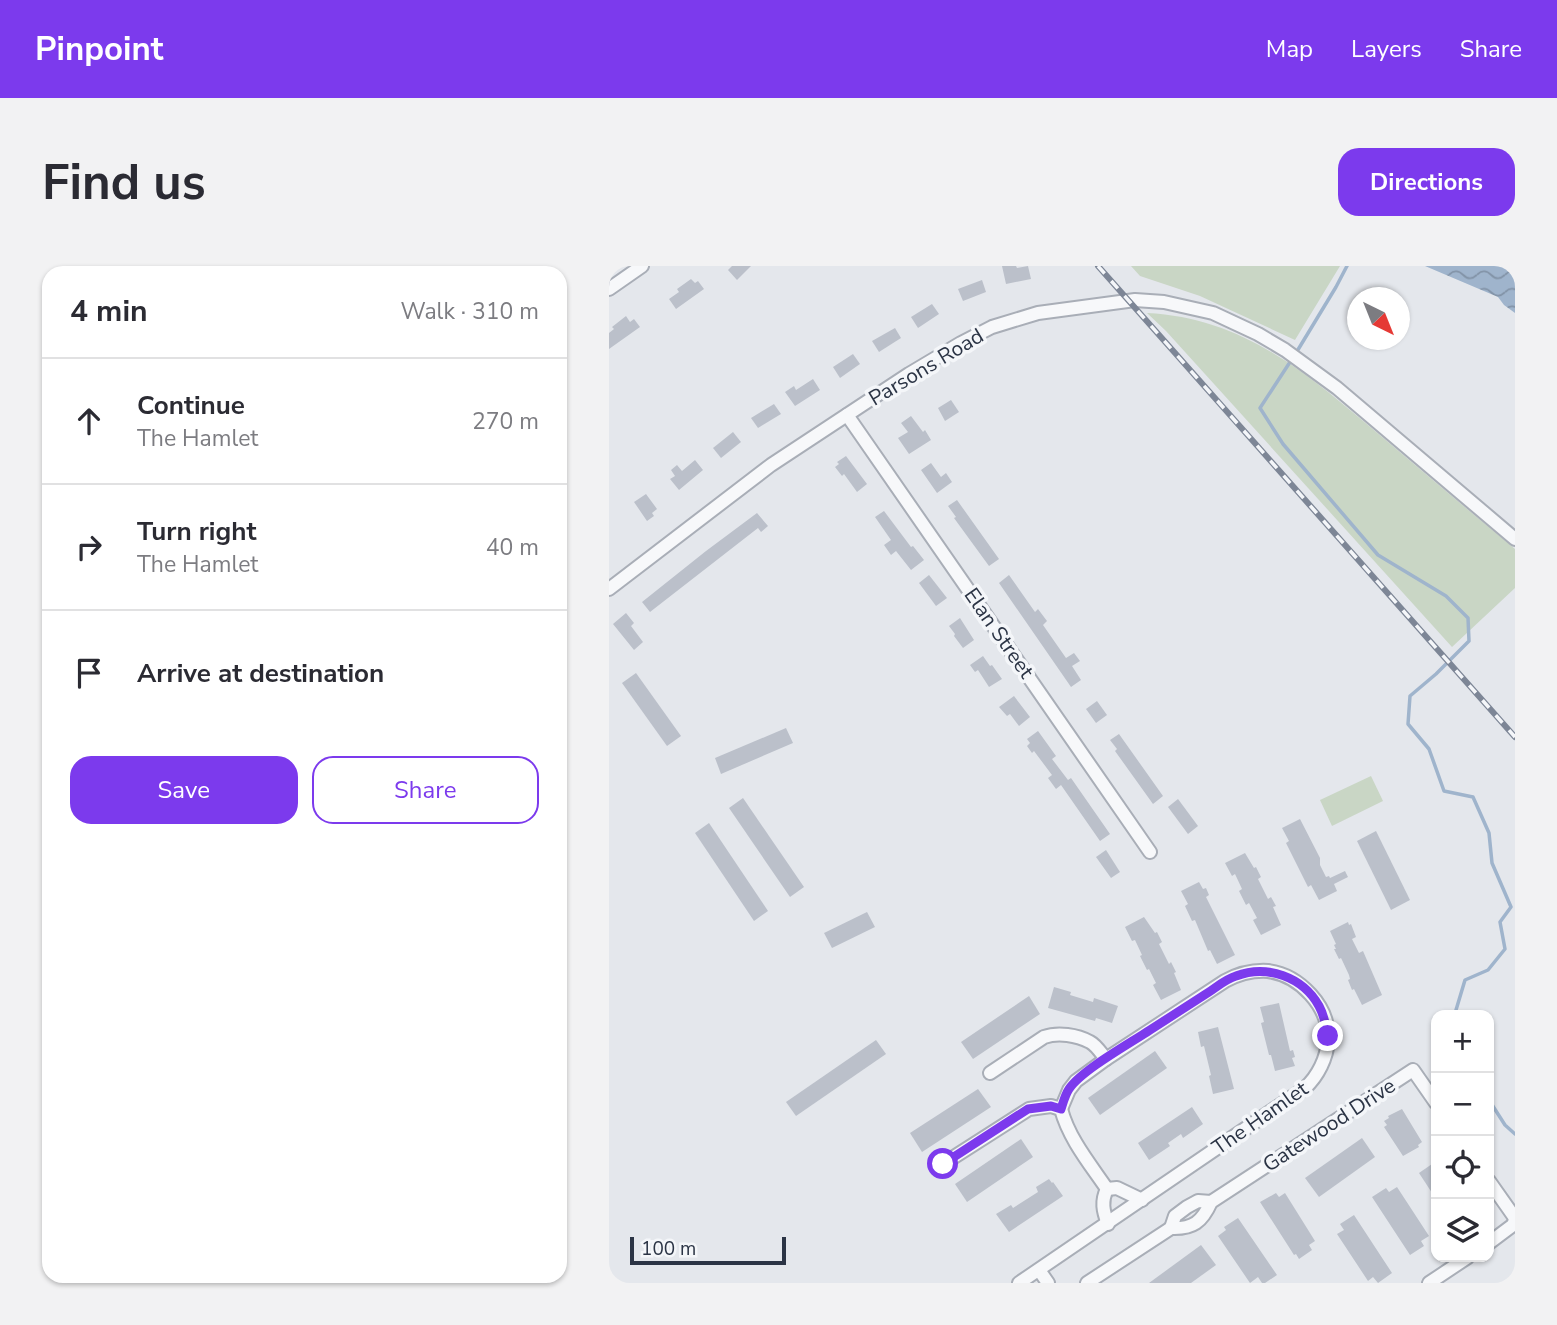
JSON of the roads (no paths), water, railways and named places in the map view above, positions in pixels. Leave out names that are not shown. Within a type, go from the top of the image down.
[{"type":"street","points":[[609,289],[642,266]]},
{"type":"street","name":"Parsons Road","points":[[609,589],[771,465],[927,363],[978,334],[1038,313],[1145,300],[1189,306],[1223,317],[1285,350],[1344,394],[1515,539]]},
{"type":"street","name":"Elan Street","points":[[847,415],[1150,852]]},
{"type":"street","name":"The Hamlet","points":[[1019,1283],[1305,1088],[1324,1061],[1328,1042],[1325,1022],[1312,996],[1297,982],[1268,971],[1247,972],[1225,981],[1076,1081],[1061,1109]]},
{"type":"street","points":[[990,1073],[1052,1034],[1090,1042],[1106,1059]]},
{"type":"street","name":"Gatewood Drive","points":[[1087,1283],[1171,1228],[1184,1228],[1196,1223],[1205,1216],[1210,1202],[1413,1070],[1431,1096]]},
{"type":"street","points":[[943,1164],[1028,1109],[1051,1106],[1061,1109],[1074,1139],[1107,1189]]},
{"type":"street","points":[[1107,1189],[1117,1188],[1142,1200]]},
{"type":"street","points":[[1494,1188],[1515,1219],[1513,1225],[1494,1239]]},
{"type":"street","points":[[1107,1189],[1103,1197],[1103,1211],[1108,1224]]},
{"type":"street","name":"Gatewood Drive","points":[[1171,1228],[1175,1216],[1187,1207],[1198,1201],[1210,1202]]},
{"type":"street","points":[[1429,1283],[1460,1262]]},
{"type":"street","points":[[1039,1270],[1048,1283]]},
{"type":"water","points":[[1425,266],[1515,266],[1515,313],[1498,297]]},
{"type":"waterway","points":[[1296,353],[1347,266]]},
{"type":"waterway","points":[[1292,359],[1260,408],[1283,444],[1378,555],[1446,596],[1468,618],[1469,641],[1410,696],[1408,724],[1429,749],[1444,791],[1473,797],[1489,833],[1492,863],[1511,907],[1500,922],[1505,949],[1488,970],[1465,980],[1456,1010]]},
{"type":"waterway","points":[[1494,1108],[1505,1125],[1515,1134]]},
{"type":"railway","points":[[1098,266],[1515,737]]}]
